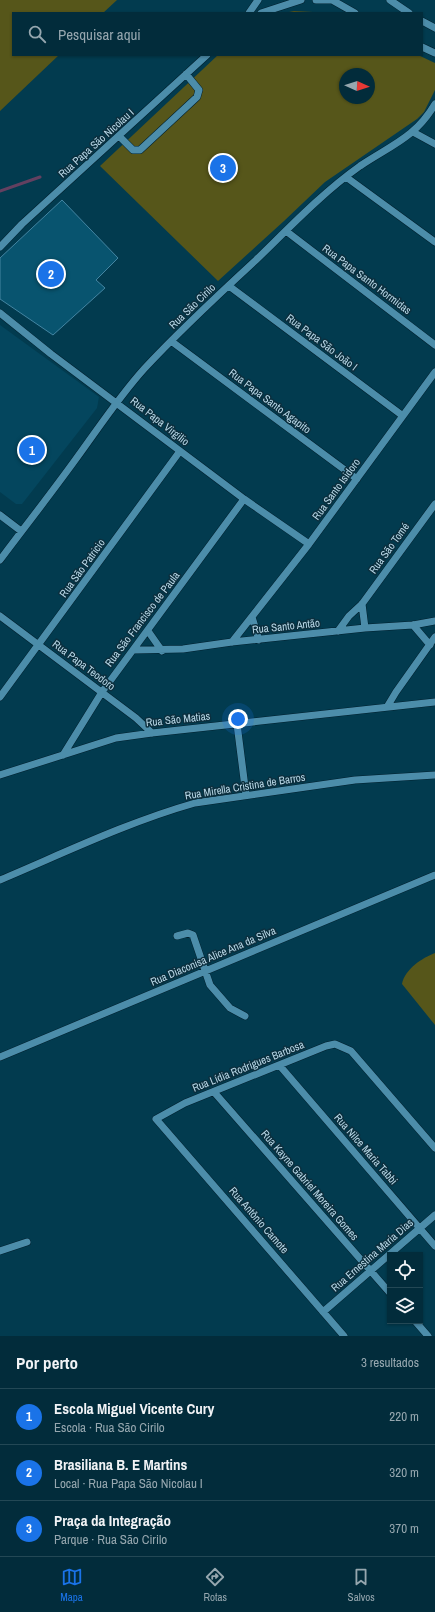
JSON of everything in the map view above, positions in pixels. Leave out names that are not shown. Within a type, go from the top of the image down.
[{"type":"street","points":[[250,12],[258,0]]},
{"type":"street","points":[[264,12],[301,0]]},
{"type":"street","points":[[316,0],[331,0],[353,12]]},
{"type":"street","points":[[390,0],[407,12]]},
{"type":"street","points":[[423,22],[435,28]]},
{"type":"street","points":[[423,47],[435,53]]},
{"type":"street","name":"Rua Papa São Nicolau I","points":[[0,247],[22,224],[206,56]]},
{"type":"street","points":[[120,136],[133,150],[140,150],[198,97],[199,90],[186,74]]},
{"type":"street","name":"Rua São Cirilo","points":[[0,560],[73,463],[116,402],[144,369],[171,341],[325,195],[360,166],[403,140],[413,132],[434,108]]},
{"type":"street","points":[[413,132],[435,144]]},
{"type":"street","points":[[346,178],[435,242]]},
{"type":"street","name":"Rua Papa Santo Hormidas","points":[[286,231],[435,345]]},
{"type":"street","name":"Rua Papa São João I","points":[[229,286],[403,416]]},
{"type":"street","name":"Rua Papa Virgilio","points":[[0,313],[51,354],[180,451],[244,499],[308,544]]},
{"type":"street","name":"Rua Papa Santo Agapito","points":[[171,341],[357,479]]},
{"type":"street","name":"Rua Santo Isidoro","points":[[232,642],[357,479],[435,372]]},
{"type":"street","name":"Rua São Patricio","points":[[0,697],[180,451]]},
{"type":"street","name":"Rua São Francisco de Paula","points":[[63,755],[102,692],[244,499]]},
{"type":"street","name":"Rua São Tomé","points":[[338,631],[349,616],[362,604],[435,504]]},
{"type":"street","points":[[0,515],[22,531]]},
{"type":"street","points":[[362,604],[365,628]]},
{"type":"street","name":"Rua Papa Teodoro","points":[[0,616],[102,692],[152,732]]},
{"type":"street","points":[[252,617],[259,640]]},
{"type":"street","name":"Rua Santo Antão","points":[[134,650],[183,650],[232,642],[365,628],[412,625],[435,621]]},
{"type":"street","points":[[412,625],[430,645]]},
{"type":"street","points":[[148,631],[162,651]]},
{"type":"street","points":[[387,708],[396,692],[435,637]]},
{"type":"street","name":"Rua São Matias","points":[[0,775],[116,738],[152,732],[435,702]]},
{"type":"street","points":[[237,724],[246,795]]},
{"type":"street","name":"Rua Mirella Cristina de Barros","points":[[0,880],[116,831],[195,802],[355,780],[435,775]]},
{"type":"street","name":"Rua Diaconisa Alice Ana da Silva","points":[[0,1057],[435,875]]},
{"type":"street","points":[[178,936],[188,932],[193,935],[210,985],[230,1008],[245,1016]]},
{"type":"street","name":"Rua Lídia Rodrigues Barbosa","points":[[156,1119],[185,1103],[280,1066],[326,1046],[335,1044],[351,1051],[435,1148]]},
{"type":"street","name":"Rua Nilce Maria Tabbi","points":[[280,1066],[435,1246]]},
{"type":"street","name":"Rua Kayne Gabriel Moreira Gomes","points":[[214,1092],[387,1290]]},
{"type":"street","name":"Rua Antônio Camote","points":[[156,1119],[344,1336]]},
{"type":"street","name":"Rua Ernestina Maria Dias","points":[[323,1312],[435,1215]]},
{"type":"street","points":[[0,1251],[27,1242]]},
{"type":"street","points":[[418,1324],[428,1336]]},
{"type":"shaded area","points":[[0,0],[117,0],[104,12],[12,12],[12,56],[58,56],[0,111]]},
{"type":"shaded area","points":[[294,11],[313,12],[289,12]]},
{"type":"shaded area","points":[[217,56],[420,56],[435,63],[435,90],[424,112],[417,119],[325,182],[218,281],[100,166]]},
{"type":"shaded area","points":[[0,325],[99,397],[97,408],[22,504],[16,504],[0,492]]},
{"type":"shaded area","points":[[435,953],[435,1025],[402,984],[410,969]]},
{"type":"building","points":[[62,200],[118,258],[96,280],[105,288],[53,335],[0,299],[0,258]]},
{"type":"waterway","points":[[0,191],[40,177]]},
{"type":"place","name":"Praça da Integração","points":[[223,168]]},
{"type":"place","name":"Brasiliana B. E Martins","points":[[51,274]]},
{"type":"place","name":"Escola Miguel Vicente Cury","points":[[32,450]]}]
